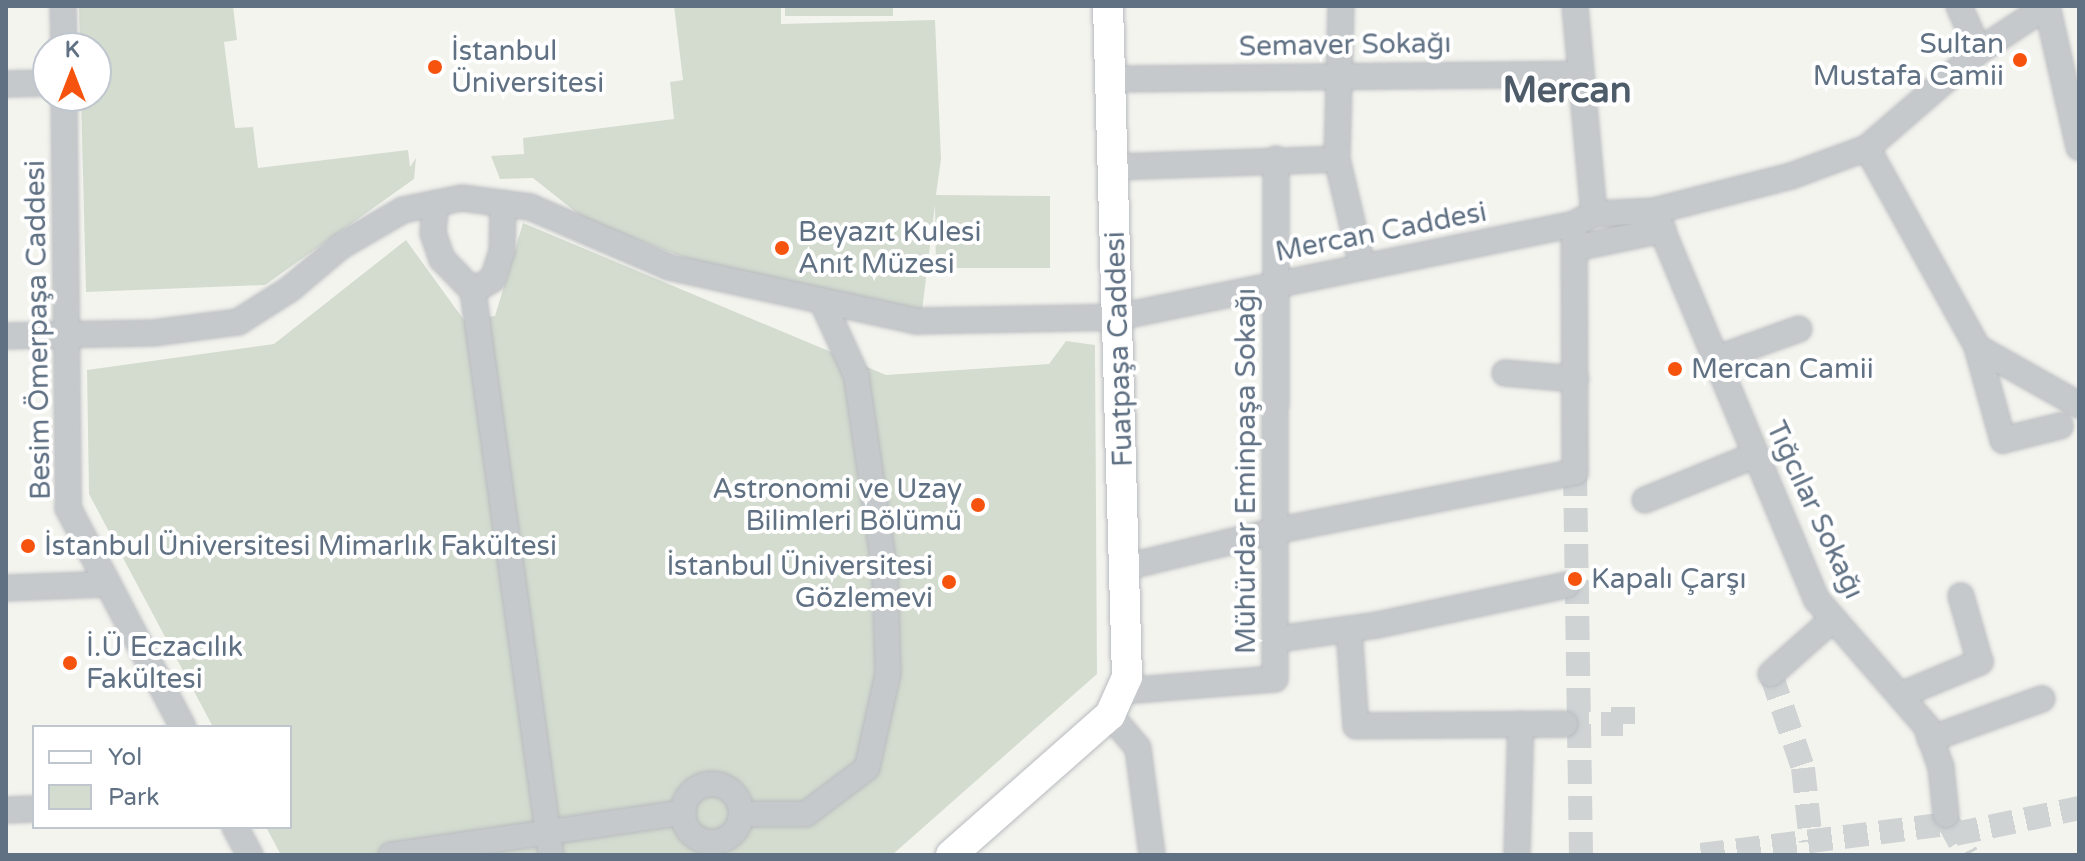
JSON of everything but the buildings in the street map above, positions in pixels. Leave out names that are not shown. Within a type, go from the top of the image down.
[{"type":"main road","name":"Fuatpaşa Caddesi","points":[[1108,6],[1129,660],[1116,703]]},
{"type":"main road","points":[[951,855],[1116,703]]},
{"type":"street","points":[[63,6],[64,32]]},
{"type":"street","points":[[1341,6],[1337,159],[1362,265]]},
{"type":"street","points":[[1126,567],[1275,531],[1575,472],[1581,229],[1575,6]]},
{"type":"street","points":[[1959,6],[1979,51]]},
{"type":"street","points":[[1581,229],[1659,220],[1867,148],[1979,51],[2047,6],[2079,147]]},
{"type":"street","name":"Semaver Sokağı","points":[[1112,79],[1338,74],[1579,74]]},
{"type":"street","points":[[6,84],[32,83]]},
{"type":"street","name":"Besim Ömerpaşa Caddesi","points":[[64,112],[68,508],[182,725]]},
{"type":"street","points":[[1867,148],[1977,347],[2003,440],[2060,426]]},
{"type":"street","name":"Mühürdar Eminpaşa Sokağı","points":[[1116,703],[1275,679],[1278,639],[1275,531],[1276,159]]},
{"type":"street","points":[[1113,167],[1337,159]]},
{"type":"street","name":"Mercan Caddesi","points":[[6,336],[66,337],[238,322],[341,246],[403,210],[462,198],[503,203],[573,222],[669,267],[823,303],[917,321],[1118,317],[1362,265],[1581,229],[1659,220]]},
{"type":"street","points":[[436,203],[433,233],[442,259],[473,291],[549,845]]},
{"type":"street","points":[[473,291],[493,279],[502,252],[503,203]]},
{"type":"street","name":"Tığcılar Sokağı","points":[[1659,220],[1817,600],[1901,695],[1930,739],[1941,767],[1946,815]]},
{"type":"street","points":[[741,814],[806,814],[867,768],[888,673],[885,573],[856,375],[823,303]]},
{"type":"street","points":[[1718,358],[1799,329]]},
{"type":"street","points":[[1977,347],[2079,405]]},
{"type":"street","points":[[1505,373],[1576,379]]},
{"type":"street","points":[[1645,500],[1755,455]]},
{"type":"street","points":[[6,588],[108,584]]},
{"type":"street","points":[[1278,639],[1349,629],[1567,585]]},
{"type":"street","points":[[1901,695],[1980,662],[1961,596]]},
{"type":"street","points":[[1771,674],[1832,620]]},
{"type":"street","points":[[1349,629],[1356,726],[1565,724]]},
{"type":"street","points":[[1930,739],[2042,699]]},
{"type":"street","points":[[1116,703],[1138,748],[1152,855]]},
{"type":"street","points":[[1517,855],[1521,724]]},
{"type":"street","points":[[716,785],[733,793],[741,814],[730,836],[715,848],[691,833],[684,812],[692,794],[716,785]]},
{"type":"street","points":[[6,810],[32,809]]},
{"type":"street","points":[[391,855],[549,845],[684,812]]},
{"type":"street","points":[[236,829],[250,855]]},
{"type":"green space","points":[[79,6],[233,6],[237,40],[224,42],[235,128],[253,127],[258,168],[408,150],[410,167],[416,158],[414,179],[265,285],[86,292],[81,112],[112,112],[112,32],[80,32]]},
{"type":"green space","points":[[674,6],[781,6],[781,24],[935,20],[941,159],[936,195],[1050,196],[1050,268],[936,268],[935,205],[922,311],[702,264],[587,221],[533,178],[500,179],[491,156],[524,154],[523,138],[674,119],[670,82],[683,80]]},
{"type":"green space","points":[[785,6],[893,6],[893,16],[785,16]]},
{"type":"green space","points":[[523,223],[886,375],[1049,364],[1066,341],[1095,345],[1097,674],[892,855],[281,855],[267,829],[292,829],[292,725],[212,725],[89,494],[87,370],[274,344],[406,240],[464,320],[495,316]]},
{"type":"tunnel","points":[[1575,472],[1581,855]]},
{"type":"tunnel","points":[[1771,674],[1803,768],[1811,842]]},
{"type":"tunnel","points":[[1565,724],[1623,724],[1623,707]]},
{"type":"tunnel","points":[[1955,834],[2079,808]]},
{"type":"tunnel","points":[[1948,821],[1967,855]]},
{"type":"tunnel","points":[[1701,855],[1948,824]]},
{"type":"place","name":"Sultan Mustafa Camii","points":[[2020,60]]},
{"type":"place","name":"İstanbul Üniversitesi","points":[[435,67]]},
{"type":"place","name":"Beyazıt Kulesi Anıt Müzesi","points":[[782,248]]},
{"type":"place","name":"Mercan Camii","points":[[1675,369]]},
{"type":"place","name":"Astronomi ve Uzay Bilimleri Bölümü","points":[[978,505]]},
{"type":"place","name":"İstanbul Üniversitesi Mimarlık Fakültesi","points":[[28,546]]},
{"type":"place","name":"Kapalı Çarşı","points":[[1575,579]]},
{"type":"place","name":"İstanbul Üniversitesi Gözlemevi","points":[[949,582]]},
{"type":"place","name":"İ.Ü Eczacılık Fakültesi","points":[[70,663]]},
{"type":"district","name":"Mercan","points":[[1567,91]]}]
